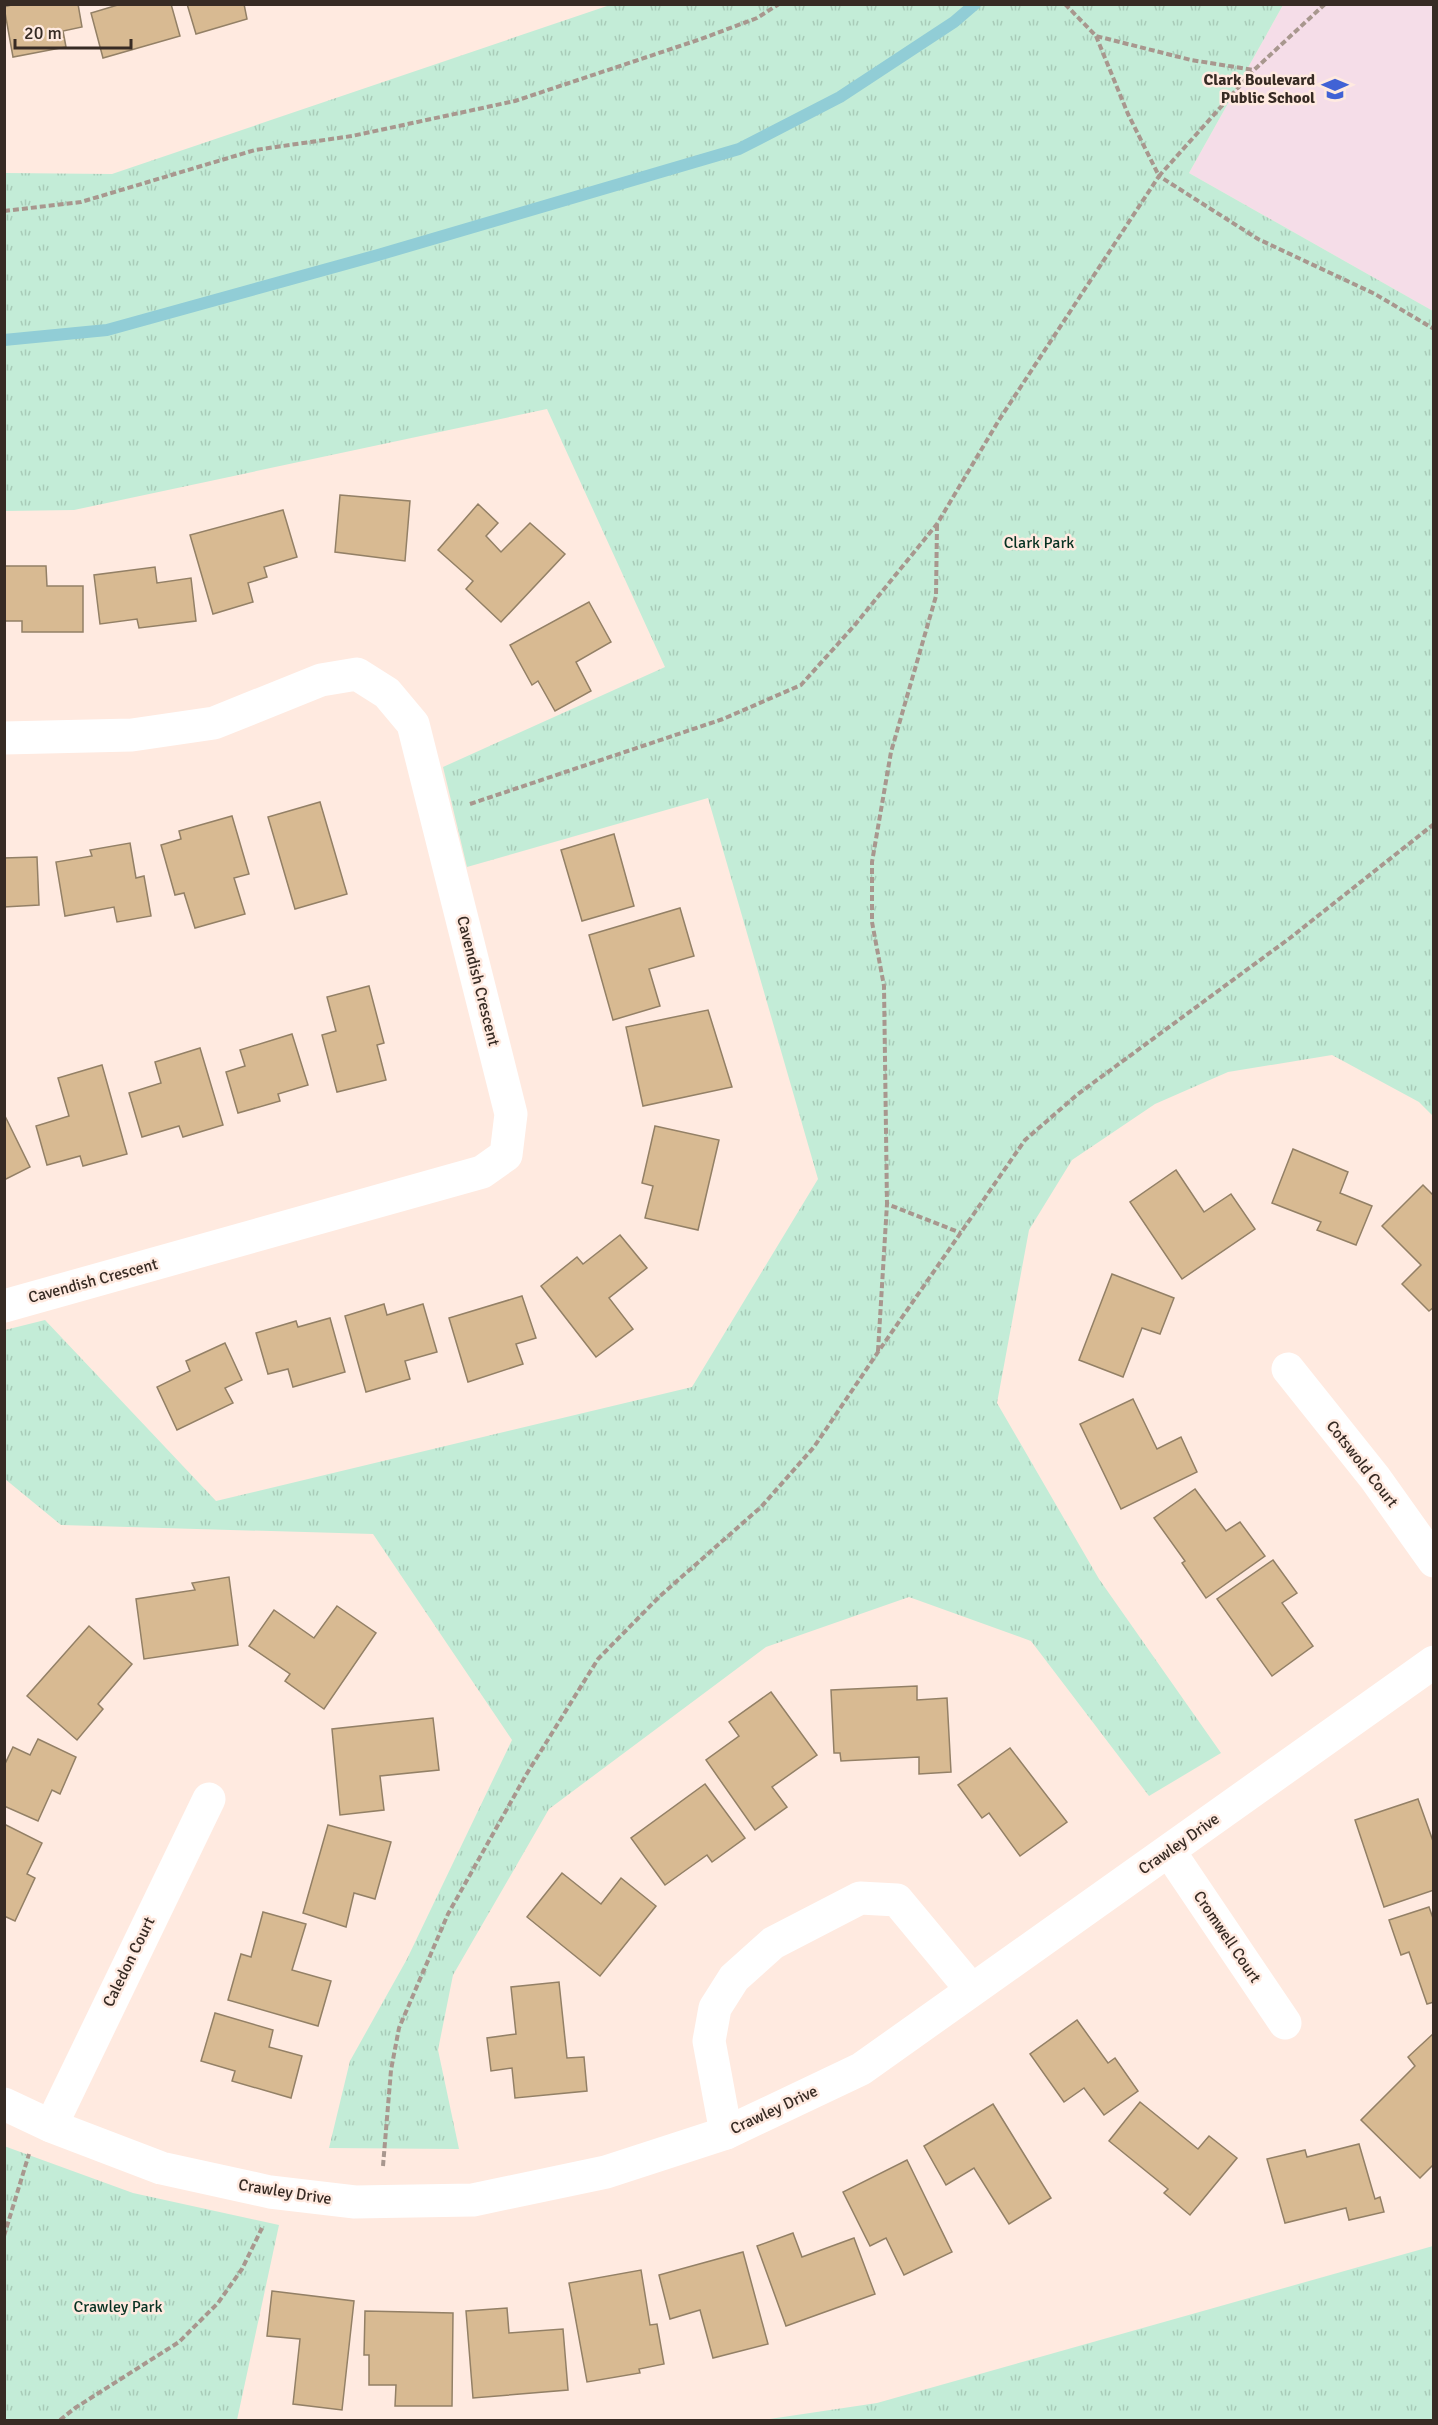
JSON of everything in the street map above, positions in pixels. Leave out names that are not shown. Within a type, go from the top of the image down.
[{"type":"street","name":"Cavendish Crescent","points":[[4,738],[132,735],[214,723],[321,680],[357,674],[387,693],[413,724],[512,1114],[506,1155],[482,1172],[4,1306]]},
{"type":"street","name":"Cotswold Court","points":[[1288,1369],[1375,1478],[1434,1560]]},
{"type":"street","name":"Crawley Drive","points":[[4,2104],[45,2123],[161,2168],[270,2192],[354,2202],[473,2200],[606,2172],[726,2133],[861,2069],[1434,1662]]},
{"type":"street","name":"Caledon Court","points":[[45,2123],[209,1799]]},
{"type":"street","name":"Cromwell Court","points":[[1169,1851],[1286,2023]]},
{"type":"street","points":[[726,2133],[708,2041],[715,2008],[734,1978],[773,1943],[860,1898],[897,1900],[971,1989]]},
{"type":"path","points":[[4,211],[81,202],[255,150],[352,136],[515,101],[701,39],[757,18],[779,4]]},
{"type":"path","points":[[435,815],[723,719],[801,685],[854,627],[937,524],[999,420],[1159,176],[1254,70],[1325,4]]},
{"type":"path","points":[[1066,6],[1096,36],[1128,114],[1159,176],[1258,238],[1375,294],[1434,328]]},
{"type":"path","points":[[1096,36],[1191,60],[1254,70]]},
{"type":"path","points":[[878,1352],[887,1204],[884,986],[872,922],[872,862],[891,752],[936,596],[937,524]]},
{"type":"path","points":[[380,2202],[391,2070],[399,2028],[448,1914],[525,1775],[598,1659],[660,1596],[768,1499],[814,1447],[1025,1140],[1078,1094],[1290,939],[1434,825]]},
{"type":"path","points":[[887,1204],[961,1233]]},
{"type":"path","points":[[4,2236],[45,2123]]},
{"type":"path","points":[[60,2421],[75,2408],[178,2342],[218,2303],[242,2269],[265,2222],[270,2192]]},
{"type":"shaded area","name":"Clark Boulevard Public School","points":[[1283,5],[1433,5],[1433,311],[1189,173]]},
{"type":"green space","name":"Clark Park","points":[[610,5],[1283,5],[1189,173],[1433,311],[1433,1116],[1419,1102],[1332,1055],[1228,1072],[1155,1104],[1072,1160],[1029,1230],[997,1403],[1099,1579],[1221,1753],[1149,1796],[1031,1641],[909,1597],[766,1647],[549,1809],[453,1975],[438,2050],[459,2149],[329,2148],[350,2061],[407,1959],[512,1740],[373,1534],[61,1525],[5,1479],[5,1330],[45,1320],[216,1501],[692,1387],[818,1179],[708,798],[467,867],[443,767],[665,667],[547,409],[74,510],[5,511],[5,173],[112,174]]},
{"type":"green space","name":"Crawley Park","points":[[4,2146],[133,2193],[279,2225],[237,2420],[5,2420]]},
{"type":"green space","points":[[1433,2246],[1433,2420],[763,2420],[877,2403]]},
{"type":"building","points":[[15,4],[78,4],[82,27],[63,31],[66,47],[13,57],[4,7]]},
{"type":"building","points":[[121,4],[171,4],[180,36],[103,58],[91,13]]},
{"type":"building","points":[[187,4],[244,4],[247,19],[196,34]]},
{"type":"building","points":[[340,495],[410,501],[405,561],[335,552]]},
{"type":"building","points":[[478,504],[498,523],[486,536],[501,552],[530,523],[565,554],[501,622],[466,589],[473,581],[438,550]]},
{"type":"building","points":[[283,510],[297,557],[264,567],[267,577],[248,583],[253,602],[213,614],[190,535]]},
{"type":"building","points":[[4,566],[46,566],[47,586],[83,586],[83,632],[22,632],[22,621],[4,621]]},
{"type":"building","points":[[155,567],[157,583],[191,578],[196,621],[139,628],[137,619],[100,624],[94,575]]},
{"type":"building","points":[[589,602],[611,642],[576,662],[591,691],[555,711],[538,681],[532,685],[510,645]]},
{"type":"building","points":[[320,802],[347,894],[295,909],[268,817]]},
{"type":"building","points":[[232,816],[249,874],[234,878],[245,914],[195,928],[184,893],[175,895],[161,845],[181,839],[179,831]]},
{"type":"building","points":[[614,834],[634,906],[582,921],[561,850]]},
{"type":"building","points":[[130,843],[136,878],[144,876],[151,916],[117,922],[114,907],[65,916],[56,862],[92,856],[90,850]]},
{"type":"building","points":[[37,857],[39,905],[4,907],[4,858]]},
{"type":"building","points":[[680,908],[694,956],[649,969],[660,1006],[613,1020],[589,935]]},
{"type":"building","points":[[369,986],[384,1043],[377,1045],[386,1080],[337,1092],[322,1035],[336,1031],[327,997]]},
{"type":"building","points":[[708,1010],[732,1087],[643,1106],[626,1027]]},
{"type":"building","points":[[292,1034],[308,1085],[278,1094],[280,1101],[238,1113],[226,1072],[245,1066],[240,1050]]},
{"type":"building","points":[[200,1048],[223,1125],[183,1137],[179,1126],[142,1137],[129,1093],[161,1083],[155,1062]]},
{"type":"building","points":[[102,1065],[127,1154],[83,1166],[80,1156],[47,1165],[36,1126],[69,1116],[58,1078]]},
{"type":"building","points":[[4,1114],[30,1167],[4,1180]]},
{"type":"building","points":[[655,1126],[719,1140],[698,1230],[645,1218],[653,1186],[642,1183]]},
{"type":"building","points":[[1293,1149],[1348,1172],[1340,1193],[1372,1206],[1356,1245],[1317,1230],[1321,1222],[1272,1203]]},
{"type":"building","points":[[1176,1170],[1204,1212],[1231,1194],[1255,1229],[1182,1279],[1130,1202]]},
{"type":"building","points":[[1423,1185],[1434,1196],[1434,1307],[1429,1311],[1402,1284],[1421,1265],[1382,1226]]},
{"type":"building","points":[[620,1235],[647,1268],[609,1298],[633,1329],[596,1357],[541,1286],[577,1257],[583,1264]]},
{"type":"building","points":[[1112,1274],[1174,1298],[1160,1334],[1142,1328],[1123,1377],[1079,1360]]},
{"type":"building","points":[[522,1296],[536,1338],[516,1344],[523,1364],[468,1382],[449,1318]]},
{"type":"building","points":[[384,1304],[387,1315],[423,1304],[437,1352],[405,1361],[410,1379],[366,1392],[345,1316]]},
{"type":"building","points":[[330,1318],[345,1372],[293,1387],[288,1369],[268,1374],[256,1333],[296,1321],[298,1327]]},
{"type":"building","points":[[225,1343],[242,1380],[225,1388],[233,1403],[177,1430],[157,1387],[190,1371],[186,1361]]},
{"type":"building","points":[[1133,1399],[1157,1449],[1181,1437],[1197,1472],[1121,1509],[1080,1424]]},
{"type":"building","points":[[1195,1489],[1226,1531],[1240,1522],[1265,1556],[1206,1598],[1182,1563],[1185,1561],[1154,1518]]},
{"type":"building","points":[[1273,1560],[1297,1593],[1282,1603],[1313,1646],[1272,1676],[1217,1599]]},
{"type":"building","points":[[229,1577],[238,1645],[144,1659],[136,1599],[195,1590],[192,1583]]},
{"type":"building","points":[[337,1606],[376,1633],[324,1709],[285,1681],[290,1674],[249,1646],[274,1610],[314,1638]]},
{"type":"building","points":[[89,1626],[132,1664],[98,1704],[103,1709],[77,1740],[27,1696]]},
{"type":"building","points":[[917,1686],[917,1700],[947,1698],[951,1772],[919,1774],[919,1757],[841,1761],[840,1753],[834,1753],[831,1690]]},
{"type":"building","points":[[771,1692],[817,1755],[772,1787],[787,1807],[755,1830],[706,1760],[739,1736],[729,1722]]},
{"type":"building","points":[[433,1718],[439,1770],[380,1776],[384,1810],[340,1815],[332,1729]]},
{"type":"building","points":[[38,1739],[76,1757],[60,1794],[52,1790],[38,1821],[4,1806],[4,1766],[13,1747],[30,1755]]},
{"type":"building","points":[[1010,1748],[1067,1822],[1020,1856],[989,1813],[982,1818],[958,1785]]},
{"type":"building","points":[[705,1784],[745,1838],[712,1862],[707,1855],[665,1885],[631,1838]]},
{"type":"building","points":[[1418,1799],[1434,1844],[1434,1890],[1384,1907],[1355,1820]]},
{"type":"building","points":[[4,1824],[42,1843],[27,1874],[35,1878],[15,1921],[4,1916]]},
{"type":"building","points":[[328,1825],[391,1842],[375,1899],[354,1893],[346,1927],[303,1913]]},
{"type":"building","points":[[562,1873],[601,1904],[621,1878],[656,1906],[600,1976],[527,1917]]},
{"type":"building","points":[[1429,1907],[1434,1921],[1434,2002],[1427,2004],[1409,1952],[1401,1955],[1389,1920]]},
{"type":"building","points":[[263,1912],[306,1924],[292,1970],[331,1981],[318,2026],[228,2000],[241,1954],[251,1957]]},
{"type":"building","points":[[559,1982],[567,2058],[584,2057],[587,2091],[515,2098],[512,2068],[491,2071],[487,2038],[516,2034],[511,1987]]},
{"type":"building","points":[[215,2013],[273,2030],[269,2047],[302,2056],[291,2098],[232,2081],[235,2071],[201,2061]]},
{"type":"building","points":[[1077,2020],[1108,2063],[1115,2058],[1138,2091],[1104,2115],[1084,2088],[1064,2102],[1030,2054]]},
{"type":"building","points":[[1434,2033],[1434,2164],[1420,2178],[1361,2120],[1415,2066],[1408,2057]]},
{"type":"building","points":[[1140,2102],[1198,2149],[1209,2136],[1237,2158],[1190,2215],[1164,2193],[1168,2189],[1109,2141]]},
{"type":"building","points":[[993,2104],[1051,2198],[1009,2224],[974,2168],[946,2185],[924,2146]]},
{"type":"building","points":[[1359,2144],[1375,2199],[1380,2197],[1384,2212],[1349,2220],[1346,2208],[1285,2223],[1267,2159],[1305,2150],[1307,2157]]},
{"type":"building","points":[[907,2160],[952,2252],[904,2275],[886,2238],[870,2246],[843,2192]]},
{"type":"building","points":[[793,2233],[802,2257],[854,2238],[875,2294],[786,2326],[757,2246]]},
{"type":"building","points":[[743,2252],[768,2344],[713,2358],[700,2310],[670,2319],[659,2275]]},
{"type":"building","points":[[641,2270],[650,2325],[657,2324],[664,2364],[639,2369],[640,2373],[587,2382],[569,2283]]},
{"type":"building","points":[[272,2291],[354,2301],[342,2410],[293,2404],[300,2339],[267,2336]]},
{"type":"building","points":[[507,2308],[509,2333],[563,2329],[568,2390],[473,2398],[466,2311]]},
{"type":"building","points":[[365,2311],[453,2313],[452,2406],[395,2406],[396,2385],[369,2385],[369,2355],[364,2355]]},
{"type":"waterway","points":[[4,340],[107,330],[378,255],[739,149],[840,97],[954,22],[975,4]]},
{"type":"place","name":"Clark Boulevard Public School","points":[[1335,89]]}]
